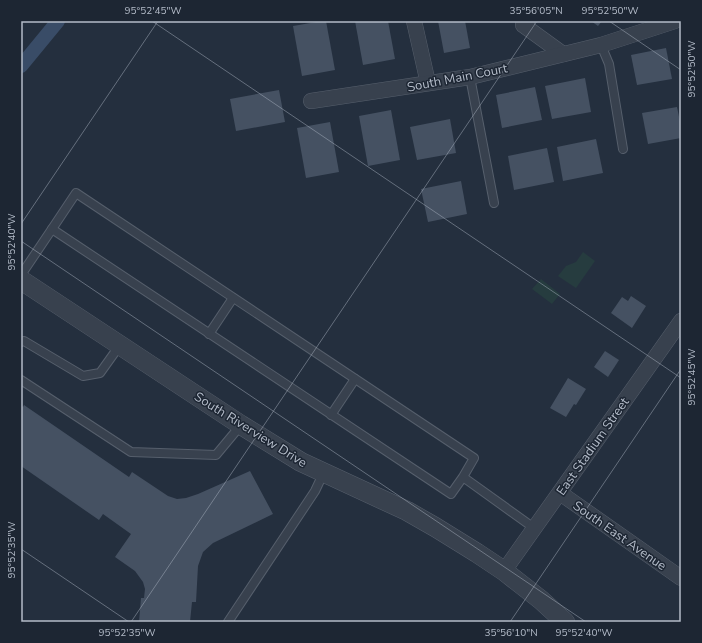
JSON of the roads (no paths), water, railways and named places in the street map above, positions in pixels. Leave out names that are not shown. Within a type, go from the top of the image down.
[{"type":"street","points":[[414,21],[428,84]]},
{"type":"street","name":"South Main Court","points":[[311,102],[470,77],[601,45],[676,21]]},
{"type":"street","points":[[522,22],[563,54]]},
{"type":"street","name":"South Riverview Drive","points":[[21,280],[301,462],[407,511],[477,553],[541,600],[565,622]]},
{"type":"street","name":"East Stadium Street","points":[[504,572],[681,321]]},
{"type":"street","name":"South East Avenue","points":[[560,493],[681,578]]},
{"type":"lane","points":[[601,45],[609,64],[623,149]]},
{"type":"lane","points":[[470,77],[494,203]]},
{"type":"lane","points":[[21,275],[76,193],[474,458],[451,494],[52,229]]},
{"type":"lane","points":[[209,334],[233,298]]},
{"type":"lane","points":[[21,342],[24,342],[84,376],[100,373],[120,344]]},
{"type":"lane","points":[[331,415],[355,379]]},
{"type":"lane","points":[[21,380],[131,452],[216,455],[241,424]]},
{"type":"lane","points":[[228,622],[315,490],[324,472]]},
{"type":"lane","points":[[462,477],[534,528]]},
{"type":"waterway","points":[[21,66],[58,21]]}]
